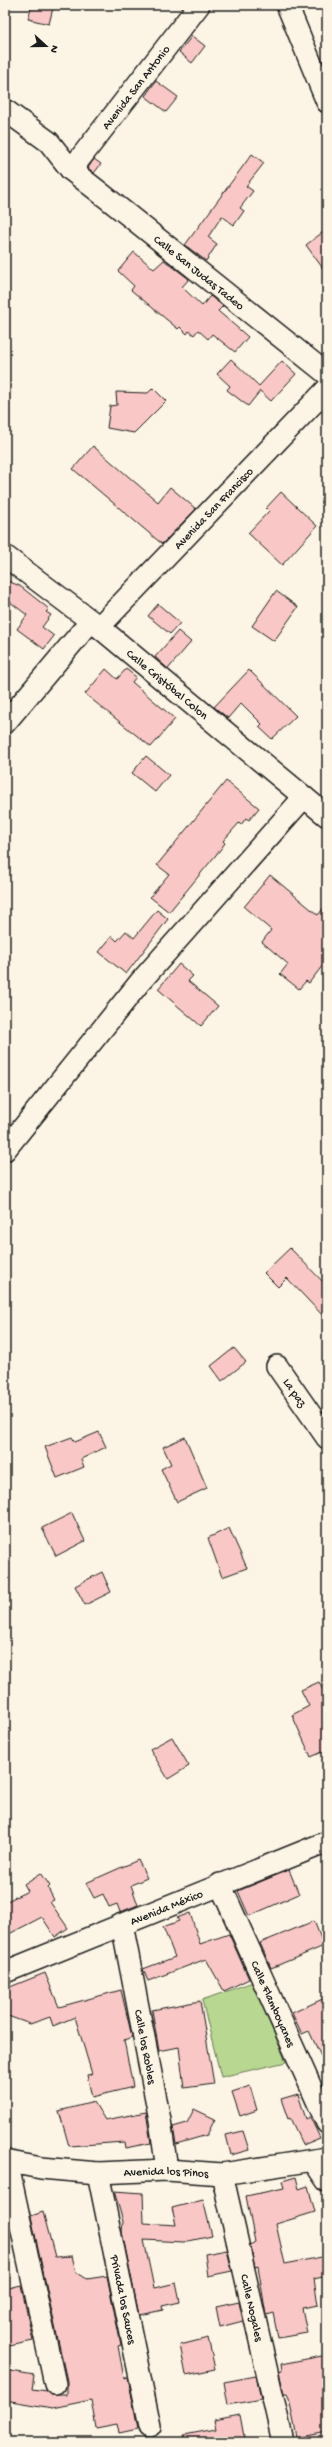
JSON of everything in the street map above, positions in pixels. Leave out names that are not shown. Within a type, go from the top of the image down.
[{"type":"street","name":"Avenida San Antonio","points":[[71,170],[199,5]]},
{"type":"street","points":[[287,5],[327,102]]},
{"type":"street","name":"Calle San Judas Tadeo","points":[[5,110],[48,142],[71,170],[327,374]]},
{"type":"street","name":"Avenida San Francisco","points":[[5,723],[94,625],[327,389]]},
{"type":"street","name":"Calle Cristóbal Colon","points":[[5,556],[94,625],[327,816]]},
{"type":"street","points":[[5,1150],[140,982],[304,797]]},
{"type":"street","name":"La paz","points":[[276,1366],[327,1438]]},
{"type":"street","name":"Avenida México","points":[[5,1972],[327,1842]]},
{"type":"street","name":"Calle Flamboyanes","points":[[220,1884],[327,2123]]},
{"type":"street","name":"Calle los Robles","points":[[122,1924],[160,2120],[167,2170]]},
{"type":"street","points":[[321,2160],[327,2181]]},
{"type":"street","name":"Avenida los Pinos","points":[[6,2161],[41,2168],[98,2173],[167,2170],[222,2174],[321,2160]]},
{"type":"street","points":[[6,2161],[54,2384]]},
{"type":"street","name":"Privada los Sauces","points":[[98,2173],[150,2426]]},
{"type":"street","name":"Calle Nogales","points":[[222,2174],[283,2442]]},
{"type":"shaded area","points":[[327,2392],[327,2442],[298,2442],[286,2401]]},
{"type":"green space","points":[[253,1982],[286,2062],[221,2077],[202,2000]]},
{"type":"building","points":[[32,5],[53,8],[49,24],[28,19]]},
{"type":"building","points":[[192,36],[205,46],[192,63],[179,52]]},
{"type":"building","points":[[156,81],[178,97],[166,112],[145,96]]},
{"type":"building","points":[[252,154],[264,163],[246,186],[253,191],[240,208],[244,211],[234,225],[222,216],[208,237],[217,244],[206,261],[185,245]]},
{"type":"building","points":[[94,159],[101,164],[94,173],[88,168]]},
{"type":"building","points":[[327,229],[327,274],[306,245]]},
{"type":"building","points":[[134,252],[154,269],[164,260],[189,279],[182,287],[202,306],[210,296],[223,306],[218,311],[248,337],[235,352],[212,334],[208,339],[198,330],[194,335],[189,331],[187,334],[180,327],[178,329],[131,290],[134,286],[118,271]]},
{"type":"building","points":[[231,359],[259,386],[282,361],[296,374],[271,401],[260,391],[248,406],[227,390],[230,386],[217,374]]},
{"type":"building","points":[[153,388],[166,401],[134,433],[107,428],[110,406],[117,405],[116,392],[148,393]]},
{"type":"building","points":[[93,446],[158,502],[170,487],[196,509],[162,544],[73,469]]},
{"type":"building","points":[[281,492],[317,526],[282,565],[248,533],[269,511],[266,508]]},
{"type":"building","points":[[5,580],[20,586],[49,609],[46,612],[51,615],[42,627],[54,636],[44,649],[17,629],[27,615],[5,598]]},
{"type":"building","points":[[276,591],[298,607],[274,641],[252,626]]},
{"type":"building","points":[[158,604],[180,623],[170,634],[148,616]]},
{"type":"building","points":[[178,631],[191,642],[168,669],[155,657]]},
{"type":"building","points":[[106,669],[117,679],[126,669],[136,677],[132,682],[175,719],[151,747],[85,694]]},
{"type":"building","points":[[249,670],[296,716],[272,739],[259,727],[262,724],[241,703],[228,718],[214,707]]},
{"type":"building","points":[[146,756],[169,775],[155,792],[132,773]]},
{"type":"building","points":[[226,781],[259,808],[249,820],[246,818],[241,825],[239,823],[223,841],[225,843],[220,850],[169,912],[150,897],[169,874],[157,865]]},
{"type":"building","points":[[270,875],[318,915],[327,904],[327,960],[309,983],[306,981],[299,989],[280,974],[288,964],[262,942],[271,930],[244,907]]},
{"type":"building","points":[[157,910],[168,919],[126,974],[99,952],[112,936],[117,941],[126,931],[134,938]]},
{"type":"building","points":[[179,964],[193,976],[188,981],[218,1006],[201,1026],[158,989]]},
{"type":"building","points":[[290,1248],[327,1286],[327,1320],[287,1278],[278,1287],[264,1273]]},
{"type":"building","points":[[234,1348],[246,1362],[222,1381],[211,1366]]},
{"type":"building","points":[[99,1432],[106,1447],[81,1459],[84,1467],[57,1478],[45,1447],[72,1437],[75,1442]]},
{"type":"building","points":[[185,1437],[207,1488],[177,1502],[161,1469],[171,1464],[163,1447]]},
{"type":"building","points":[[72,1513],[85,1541],[56,1556],[42,1528]]},
{"type":"building","points":[[229,1528],[247,1568],[222,1577],[208,1538]]},
{"type":"building","points":[[102,1572],[111,1592],[85,1605],[75,1586]]},
{"type":"building","points":[[319,1682],[327,1699],[327,1750],[311,1757],[292,1715],[309,1706],[301,1690]]},
{"type":"building","points":[[172,1737],[189,1766],[168,1779],[150,1749]]},
{"type":"building","points":[[138,1860],[147,1878],[131,1885],[138,1905],[120,1912],[117,1904],[109,1907],[103,1894],[94,1898],[86,1883]]},
{"type":"building","points":[[289,1870],[299,1894],[249,1916],[238,1891]]},
{"type":"building","points":[[41,1873],[50,1886],[48,1888],[54,1900],[50,1902],[68,1928],[55,1937],[42,1917],[9,1934],[5,1925],[5,1902],[28,1891],[24,1884]]},
{"type":"building","points":[[190,1913],[200,1944],[229,1934],[249,1979],[224,1991],[206,1959],[148,1981],[143,1969],[175,1957],[163,1927],[179,1921],[177,1918]]},
{"type":"building","points":[[314,1921],[324,1946],[271,1968],[260,1943]]},
{"type":"building","points":[[45,1973],[59,2007],[121,1990],[132,2037],[124,2040],[133,2087],[92,2097],[87,2075],[92,2074],[75,2017],[53,2026],[50,2017],[30,2024],[5,2015],[5,1989]]},
{"type":"building","points":[[327,1997],[327,2069],[309,2031],[302,2034],[292,2013]]},
{"type":"building","points":[[200,2001],[214,2084],[184,2088],[179,2047],[159,2051],[152,2010]]},
{"type":"building","points":[[250,2086],[257,2110],[240,2116],[232,2092]]},
{"type":"building","points":[[298,2094],[306,2119],[310,2117],[320,2138],[303,2145],[290,2118],[288,2119],[281,2099]]},
{"type":"building","points":[[94,2102],[105,2120],[146,2112],[151,2143],[125,2148],[124,2142],[69,2146],[59,2111]]},
{"type":"building","points":[[194,2109],[215,2119],[207,2135],[176,2144],[173,2127],[187,2123]]},
{"type":"building","points":[[243,2131],[249,2150],[231,2155],[226,2135]]},
{"type":"building","points":[[296,2177],[299,2189],[308,2186],[315,2212],[276,2224],[285,2264],[327,2256],[327,2276],[314,2279],[318,2305],[302,2308],[307,2333],[278,2338],[273,2313],[266,2315],[258,2266],[255,2267],[250,2245],[255,2242],[246,2196],[284,2188],[282,2181]]},
{"type":"building","points":[[114,2191],[143,2193],[144,2223],[176,2225],[172,2208],[203,2200],[212,2236],[184,2242],[144,2240],[154,2288],[176,2283],[180,2302],[162,2306],[163,2310],[139,2315],[122,2232],[123,2221]]},
{"type":"building","points":[[43,2212],[55,2257],[72,2256],[76,2272],[87,2279],[107,2276],[121,2345],[118,2346],[124,2378],[128,2377],[138,2429],[119,2433],[117,2424],[96,2428],[91,2400],[52,2408],[5,2400],[5,2370],[34,2375],[32,2389],[46,2391],[52,2395],[67,2395],[67,2381],[31,2216]]},
{"type":"building","points":[[227,2250],[232,2271],[208,2276],[205,2254]]},
{"type":"building","points":[[21,2285],[33,2341],[5,2347],[5,2289]]},
{"type":"building","points":[[239,2302],[243,2321],[220,2327],[216,2307]]},
{"type":"building","points":[[208,2338],[215,2369],[186,2375],[180,2345]]},
{"type":"building","points":[[327,2355],[327,2432],[297,2438],[289,2398],[287,2394],[284,2394],[279,2372],[282,2371],[281,2364]]},
{"type":"building","points":[[256,2376],[261,2399],[228,2405],[224,2382]]},
{"type":"building","points":[[240,2415],[245,2442],[185,2442],[184,2435],[216,2429],[214,2420]]}]
